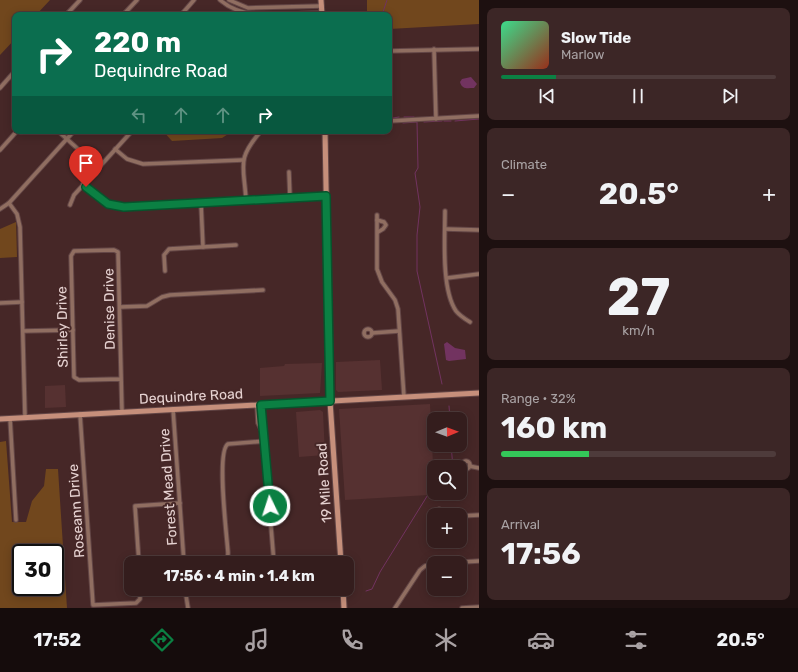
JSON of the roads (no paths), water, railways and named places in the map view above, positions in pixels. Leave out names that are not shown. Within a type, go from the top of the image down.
[{"type":"main road","points":[[321,0],[322,12]]},
{"type":"main road","name":"19 Mile Road","points":[[325,134],[330,401],[341,556]]},
{"type":"main road","name":"Dequindre Road","points":[[0,419],[479,393]]},
{"type":"main road","points":[[343,596],[344,608]]},
{"type":"street","points":[[69,12],[80,0]]},
{"type":"street","points":[[126,12],[137,0]]},
{"type":"street","points":[[184,12],[194,0]]},
{"type":"street","points":[[220,0],[231,9],[238,12]]},
{"type":"street","points":[[229,0],[242,7],[279,8],[322,6]]},
{"type":"street","points":[[241,12],[242,7]]},
{"type":"street","points":[[434,49],[436,119]]},
{"type":"street","points":[[392,51],[479,49]]},
{"type":"street","points":[[0,88],[12,74]]},
{"type":"street","points":[[392,121],[479,116]]},
{"type":"street","points":[[0,150],[14,134]]},
{"type":"street","points":[[61,134],[98,167]]},
{"type":"street","points":[[0,208],[9,203],[71,134]]},
{"type":"street","points":[[70,205],[74,195],[83,184],[129,134]]},
{"type":"street","points":[[246,200],[242,170],[243,160],[247,148],[259,134]]},
{"type":"street","points":[[115,149],[127,159],[143,164],[243,160]]},
{"type":"street","points":[[289,172],[290,198]]},
{"type":"street","points":[[83,184],[99,198],[113,206],[133,207],[326,196]]},
{"type":"street","points":[[9,203],[16,211],[20,224],[25,418]]},
{"type":"street","points":[[201,203],[203,247]]},
{"type":"street","points":[[445,211],[447,278],[455,309],[461,317],[470,322]]},
{"type":"street","points":[[377,215],[377,269],[382,282],[396,304],[404,397]]},
{"type":"street","points":[[377,220],[384,222],[386,225],[385,228],[378,232]]},
{"type":"street","points":[[445,229],[479,230]]},
{"type":"street","points":[[165,271],[164,255],[167,250],[236,245]]},
{"type":"street","name":"Denise Drive","points":[[73,252],[117,251],[120,307],[122,412]]},
{"type":"street","name":"Shirley Drive","points":[[73,252],[71,256],[75,379],[121,379]]},
{"type":"street","points":[[447,278],[479,274]]},
{"type":"street","points":[[120,307],[148,306],[162,297],[170,295],[263,290]]},
{"type":"street","points":[[0,303],[22,302]]},
{"type":"street","points":[[23,331],[73,330]]},
{"type":"street","points":[[372,333],[399,331]]},
{"type":"street","points":[[259,405],[258,423],[265,440],[273,556]]},
{"type":"street","name":"Forest Mead Drive","points":[[173,409],[184,556]]},
{"type":"street","name":"Roseann Drive","points":[[80,414],[93,605],[134,603],[139,601],[139,596]]},
{"type":"street","points":[[10,418],[16,520]]},
{"type":"street","points":[[227,556],[222,465],[224,449],[228,444],[265,440]]},
{"type":"street","points":[[469,466],[479,468]]},
{"type":"street","points":[[138,556],[135,506],[180,503]]},
{"type":"street","points":[[467,515],[479,514]]},
{"type":"street","points":[[467,562],[479,561]]},
{"type":"street","points":[[395,608],[418,573],[427,566]]},
{"type":"street","points":[[186,596],[188,608]]},
{"type":"street","points":[[462,608],[479,607]]},
{"type":"waterway","points":[[383,12],[387,0]]},
{"type":"waterway","points":[[393,118],[399,117]]},
{"type":"waterway","points":[[404,117],[414,117]]},
{"type":"waterway","points":[[455,121],[479,119]]},
{"type":"waterway","points":[[424,122],[442,121]]},
{"type":"waterway","points":[[444,121],[451,121]]},
{"type":"waterway","points":[[403,123],[417,122],[418,168],[415,173],[420,207],[417,235],[417,271],[442,384]]},
{"type":"waterway","points":[[449,406],[449,412]]},
{"type":"waterway","points":[[452,452],[452,460]]},
{"type":"waterway","points":[[366,591],[372,589],[380,572],[427,496]]}]
